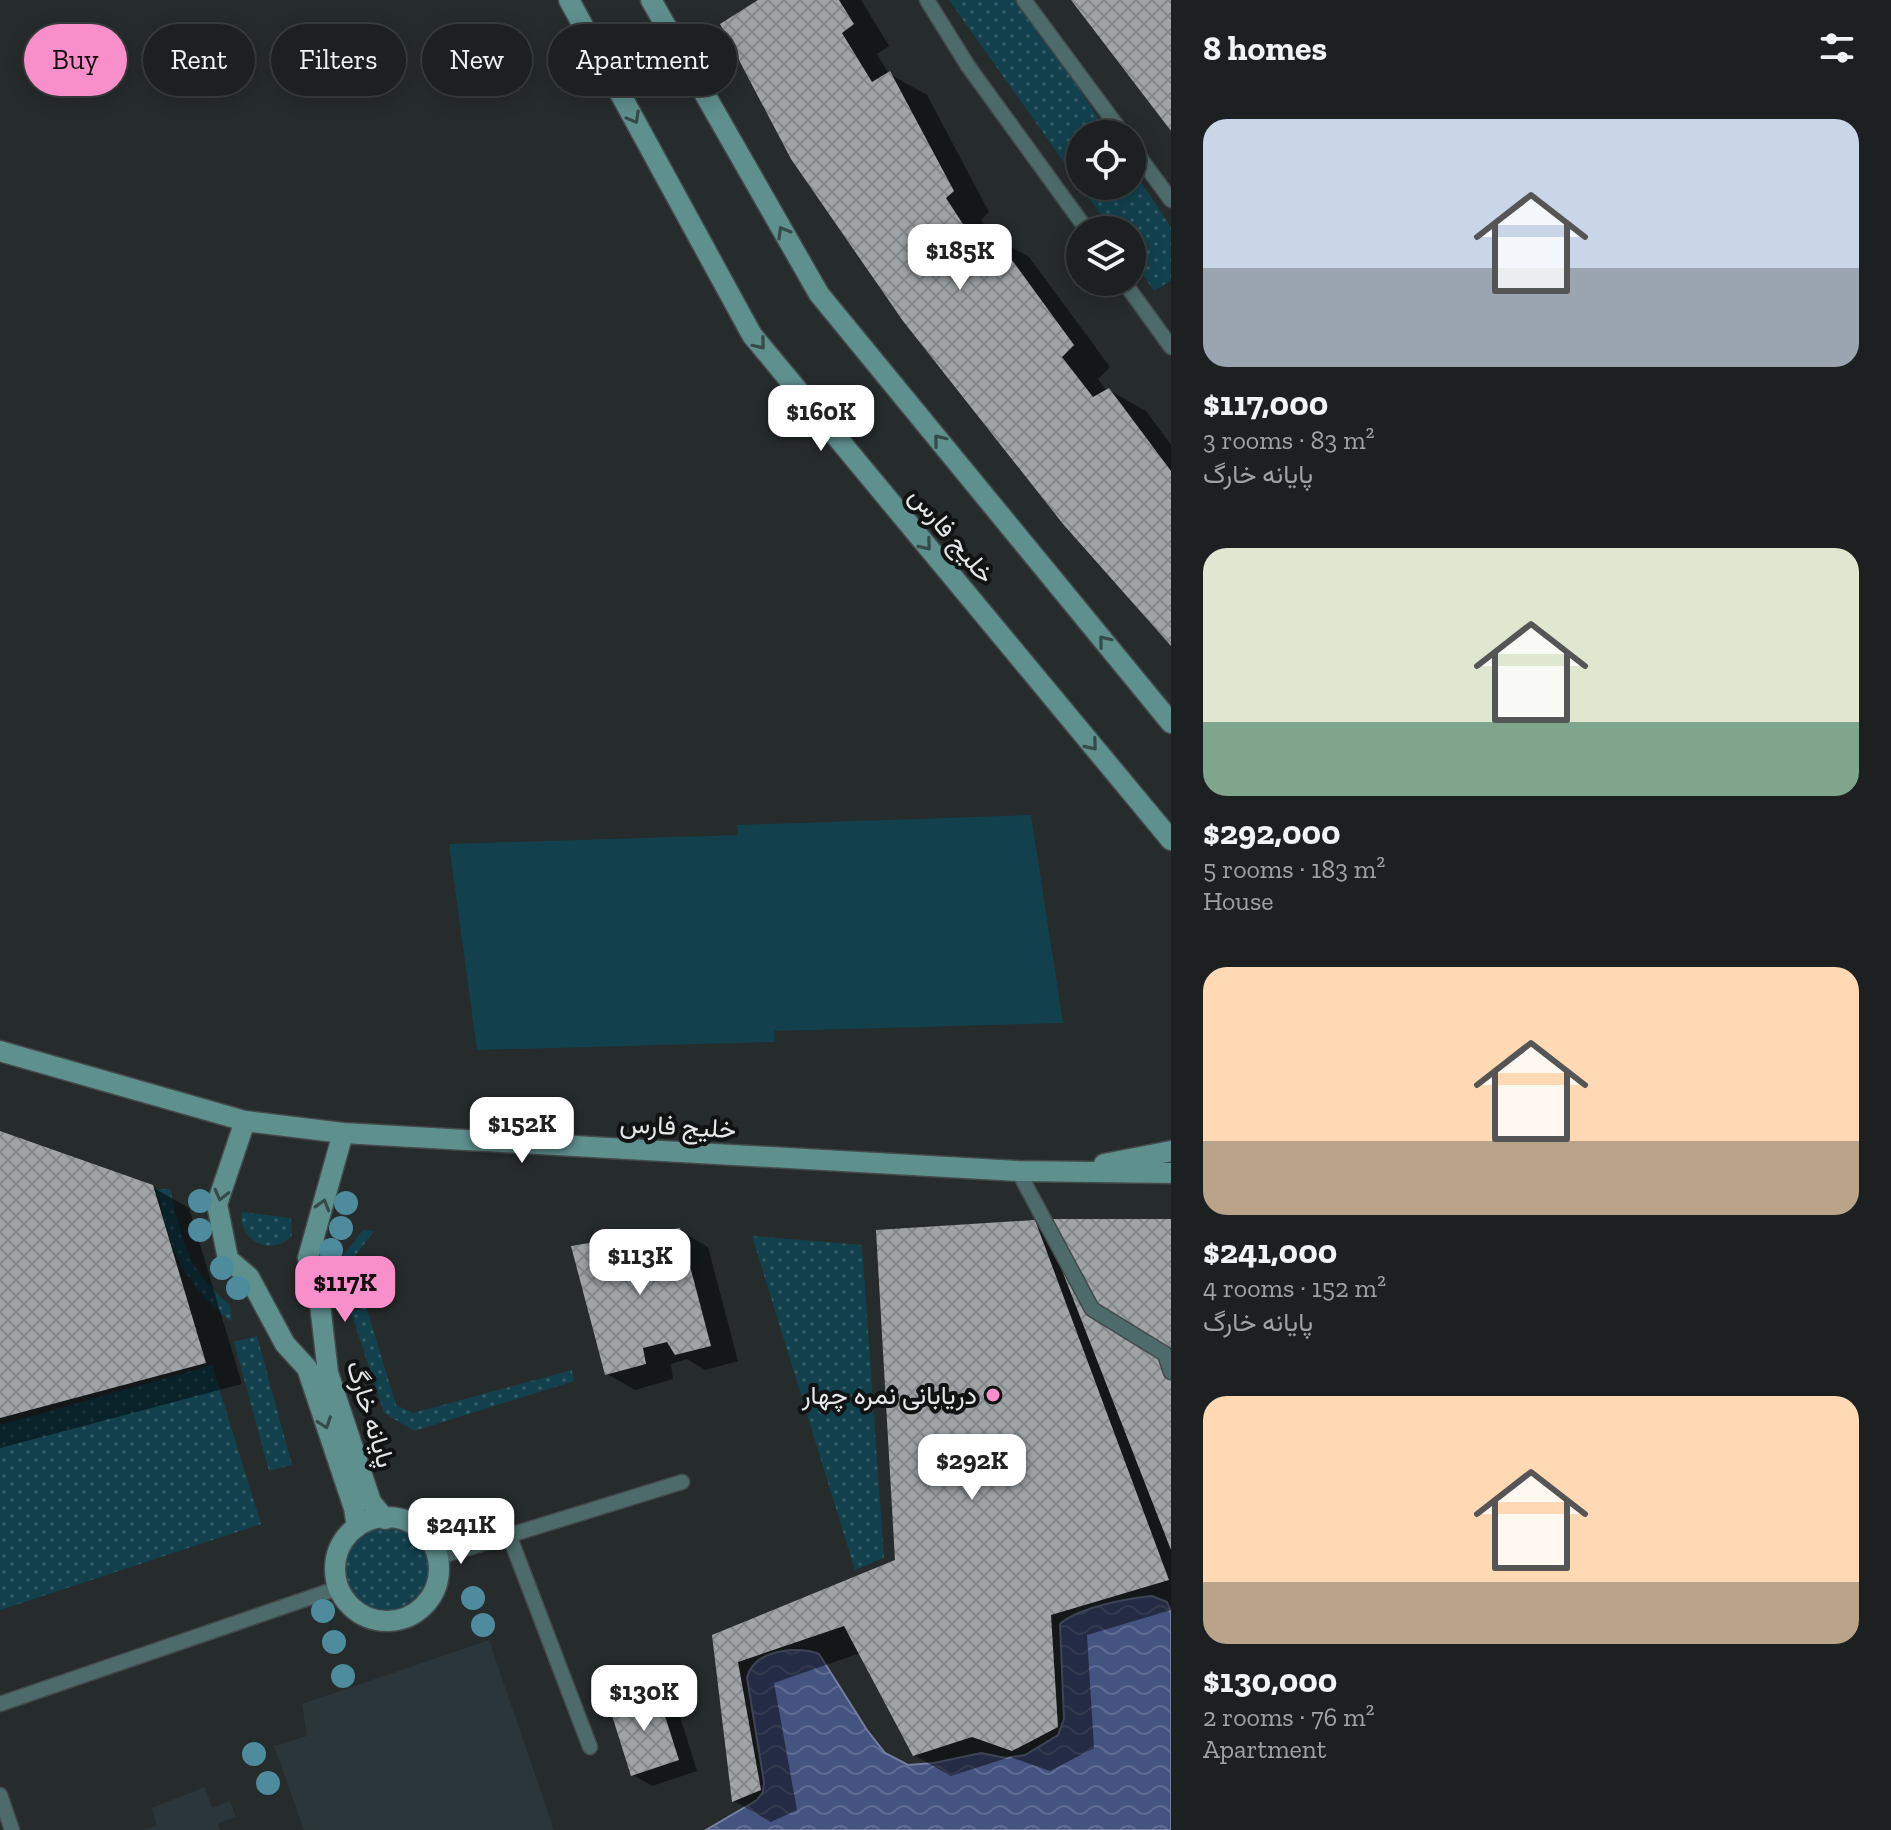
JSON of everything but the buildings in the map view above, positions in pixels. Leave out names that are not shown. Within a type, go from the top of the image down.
[{"type":"main road","name":"خلیج فارس","points":[[569,0],[752,335],[1171,840]]},
{"type":"main road","name":"خلیج فارس","points":[[651,0],[819,294],[1171,723]]},
{"type":"main road","name":"خلیج فارس","points":[[0,1051],[245,1121],[343,1133],[1018,1171],[1171,1173]]},
{"type":"main road","points":[[245,1121],[217,1204],[228,1259],[249,1277],[285,1344],[307,1368],[354,1508],[357,1527]]},
{"type":"main road","name":"پایانه خارگ","points":[[343,1133],[308,1258],[320,1304],[328,1373],[371,1502],[385,1519]]},
{"type":"main road","points":[[1062,1172],[1171,1151]]},
{"type":"main road","points":[[385,1519],[406,1520],[421,1528],[439,1557],[440,1574],[435,1591],[425,1605],[411,1615],[394,1620],[377,1620],[361,1614],[347,1603],[338,1588],[335,1571],[337,1554],[344,1538],[357,1527],[385,1519]]},
{"type":"lane","points":[[927,0],[968,66],[1077,216]]},
{"type":"lane","points":[[1024,0],[1113,120]]},
{"type":"lane","points":[[1146,166],[1171,200]]},
{"type":"lane","points":[[1134,296],[1171,347]]},
{"type":"lane","points":[[1018,1171],[1094,1311],[1168,1352],[1171,1372]]},
{"type":"lane","points":[[439,1557],[682,1482]]},
{"type":"lane","points":[[509,1535],[590,1747]]},
{"type":"lane","points":[[0,1704],[338,1588]]},
{"type":"lane","points":[[0,1795],[12,1830]]},
{"type":"shaded area","points":[[949,0],[1020,0],[1100,120],[1066,120],[1066,165]]},
{"type":"shaded area","points":[[1146,189],[1171,227],[1171,280],[1154,291],[1146,279],[1146,216],[1102,216],[1090,200],[1146,200]]},
{"type":"shaded area","points":[[1031,815],[1063,1023],[774,1031],[775,1042],[477,1050],[449,844],[738,835],[737,825]]},
{"type":"shaded area","points":[[157,1189],[170,1189],[188,1253],[204,1279],[230,1305],[232,1322],[200,1293],[180,1263],[167,1230]]},
{"type":"shaded area","points":[[242,1212],[291,1218],[292,1235],[275,1245],[258,1243],[245,1231]]},
{"type":"shaded area","points":[[363,1230],[374,1231],[343,1272],[340,1300],[331,1271]]},
{"type":"shaded area","points":[[752,1236],[862,1245],[884,1558],[855,1570]]},
{"type":"shaded area","points":[[366,1306],[396,1405],[413,1413],[572,1370],[574,1381],[414,1431],[384,1413],[351,1312]]},
{"type":"shaded area","points":[[257,1336],[292,1465],[269,1471],[234,1342]]},
{"type":"shaded area","points":[[212,1365],[261,1524],[0,1610],[0,1425]]},
{"type":"shaded area","points":[[385,1519],[417,1527],[434,1543],[439,1565],[435,1588],[422,1607],[402,1620],[379,1621],[353,1608],[339,1595],[334,1578],[336,1559],[348,1534],[362,1525]]},
{"type":"shaded area","points":[[489,1640],[554,1830],[304,1830],[274,1746],[307,1736],[302,1704]]},
{"type":"shaded area","points":[[205,1787],[212,1808],[230,1801],[236,1817],[218,1823],[220,1830],[145,1830],[157,1825],[151,1808]]},
{"type":"water","points":[[1152,1596],[1167,1602],[1171,1612],[1171,1830],[706,1830],[757,1800],[763,1792],[747,1678],[758,1661],[767,1656],[788,1650],[819,1654],[885,1753],[908,1765],[981,1753],[1006,1758],[1025,1755],[1058,1735],[1064,1719],[1060,1624],[1090,1609]]},
{"type":"place","name":"دریابانی نمره چهار","points":[[993,1395]]}]
